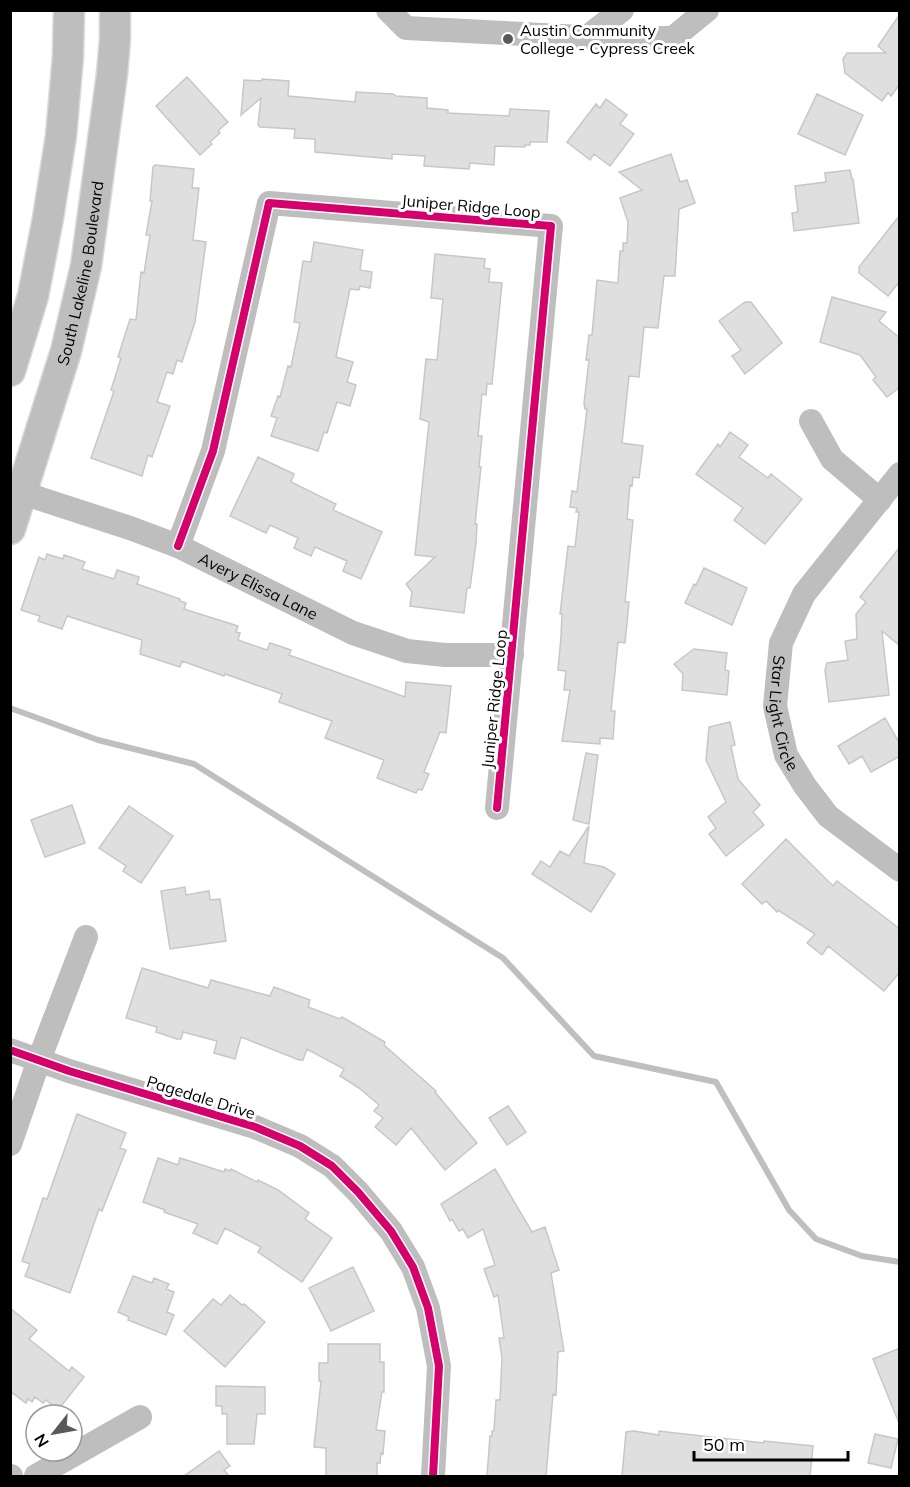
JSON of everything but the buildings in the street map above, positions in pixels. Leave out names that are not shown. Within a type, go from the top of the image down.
[{"type":"main road","points":[[10,371],[33,296],[54,183],[68,56],[69,10]]},
{"type":"main road","name":"South Lakeline Boulevard","points":[[10,529],[17,492],[66,351],[86,266],[112,74],[115,10]]},
{"type":"street","points":[[388,10],[406,28],[586,37],[673,38],[707,10]]},
{"type":"street","points":[[586,37],[622,10]]},
{"type":"street","name":"Juniper Ridge Loop","points":[[178,546],[213,451],[269,203],[550,226],[497,808]]},
{"type":"street","points":[[811,421],[832,459],[880,500]]},
{"type":"street","name":"Star Light Circle","points":[[900,474],[804,594],[781,643],[775,706],[786,755],[805,786],[828,816],[900,870]]},
{"type":"street","name":"Avery Elissa Lane","points":[[17,492],[130,528],[178,546],[353,633],[407,651],[445,655],[512,655]]},
{"type":"street","points":[[10,1144],[86,937]]},
{"type":"street","name":"Pagedale Drive","points":[[10,1050],[255,1127],[300,1146],[332,1167],[358,1192],[392,1232],[413,1267],[428,1308],[440,1366],[433,1476]]},
{"type":"street","points":[[36,1476],[140,1417]]},
{"type":"waterway","points":[[10,708],[98,740],[194,764],[503,958],[594,1056],[716,1082],[789,1210],[816,1239],[862,1256],[900,1262]]},
{"type":"cycle path","points":[[178,546],[213,451],[269,203],[551,226],[497,808]]},
{"type":"cycle path","points":[[10,1050],[69,1071],[255,1127],[300,1146],[332,1166],[358,1192],[391,1231],[413,1267],[428,1308],[439,1366],[433,1476]]},
{"type":"place","name":"Austin Community College - Cypress Creek","points":[[508,39]]}]
